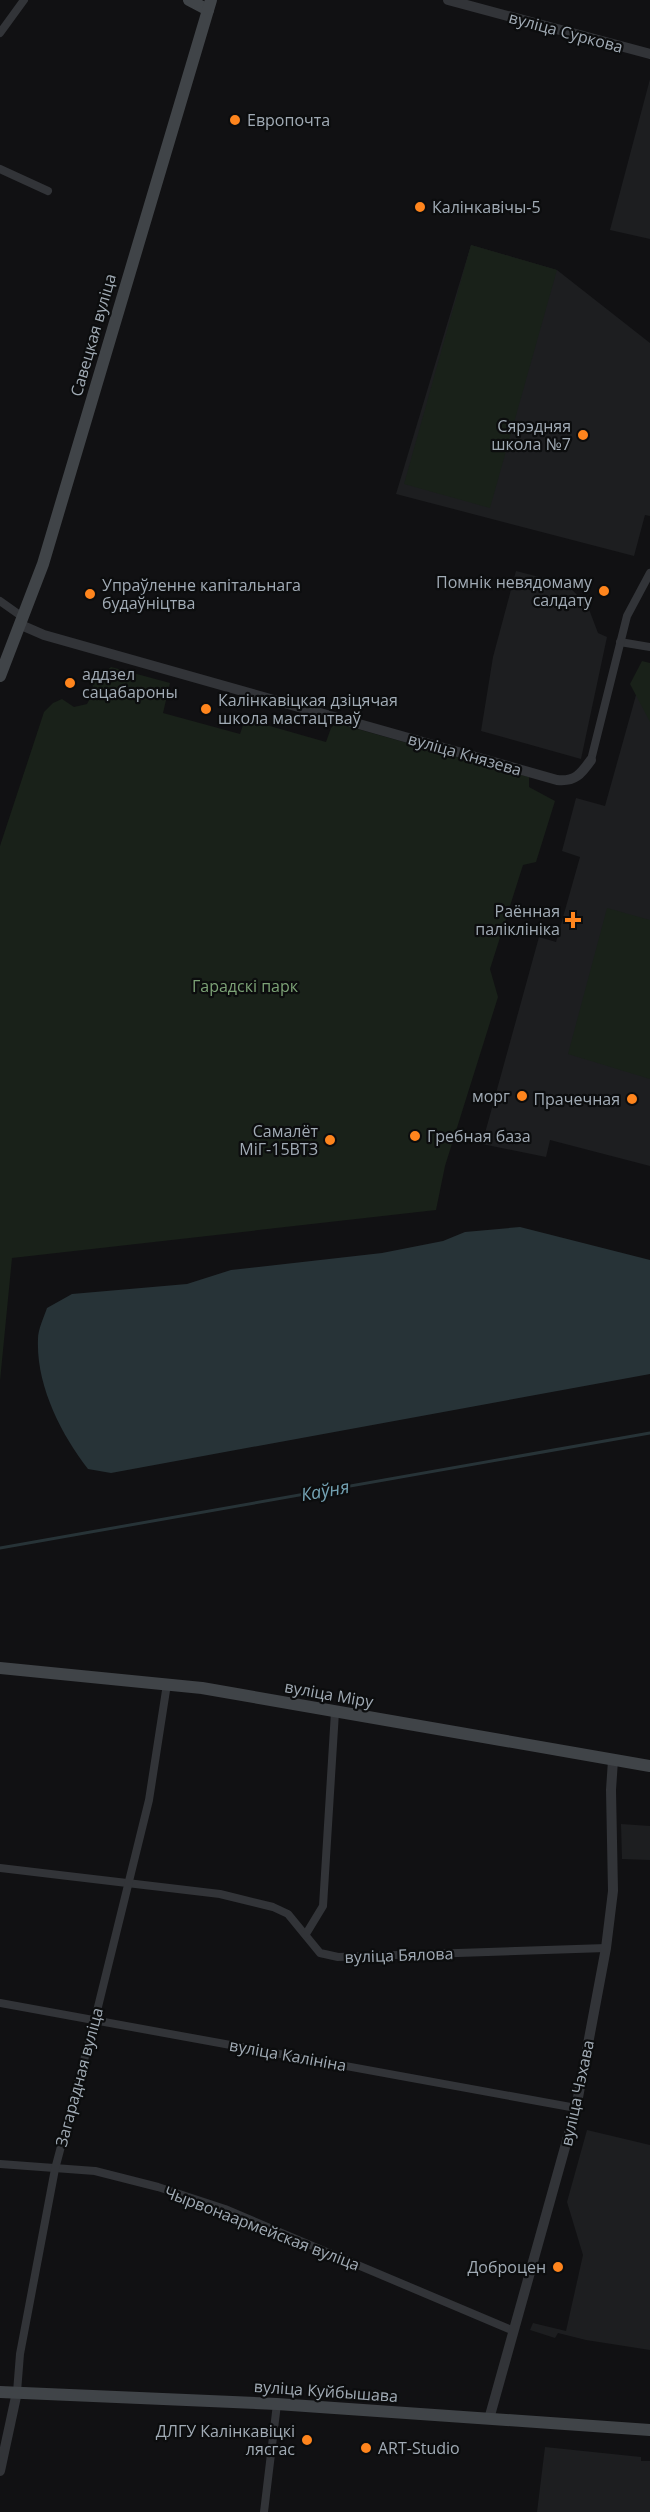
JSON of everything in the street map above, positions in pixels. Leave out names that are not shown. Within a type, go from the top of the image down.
[{"type":"main road","points":[[189,0],[209,5]]},
{"type":"main road","name":"Савецкая вуліца","points":[[0,676],[22,622],[56,521],[209,5]]},
{"type":"main road","name":"вуліца Міру","points":[[0,1668],[167,1684],[650,1766]]},
{"type":"main road","name":"вуліца Куйбышава","points":[[0,2392],[277,2404],[650,2430]]},
{"type":"street","points":[[0,33],[24,0]]},
{"type":"street","name":"вуліца Суркова","points":[[448,0],[650,54]]},
{"type":"street","points":[[0,169],[48,191]]},
{"type":"street","points":[[591,760],[627,616],[650,573]]},
{"type":"street","points":[[0,601],[22,622]]},
{"type":"street","name":"вуліца Князева","points":[[22,622],[55,638],[557,780],[567,781],[579,777],[591,760]]},
{"type":"street","points":[[620,642],[650,647]]},
{"type":"street","name":"Загарадная вуліца","points":[[0,2471],[17,2392],[20,2354],[55,2169],[95,2019],[148,1800],[167,1684]]},
{"type":"street","points":[[306,1934],[323,1905],[335,1712]]},
{"type":"street","name":"вуліца Чэхава","points":[[489,2419],[576,2108],[606,1948],[613,1891],[611,1790],[613,1760]]},
{"type":"street","name":"вуліца Бялова","points":[[0,1868],[127,1881],[220,1894],[273,1907],[288,1914],[320,1953],[338,1957],[606,1948]]},
{"type":"street","name":"вуліца Калініна","points":[[0,2003],[576,2108]]},
{"type":"street","name":"Чырвонаармейская вуліца","points":[[0,2164],[95,2171],[158,2187],[225,2209],[514,2331]]},
{"type":"street","points":[[264,2512],[277,2404]]},
{"type":"shaded area","points":[[650,79],[650,239],[610,230]]},
{"type":"shaded area","points":[[471,245],[557,270],[650,343],[650,516],[645,515],[634,556],[396,494]]},
{"type":"shaded area","points":[[516,571],[547,579],[571,589],[587,604],[598,633],[607,637],[581,759],[481,731],[493,657]]},
{"type":"shaded area","points":[[643,670],[650,671],[650,1166],[550,1140],[546,1157],[482,1144],[539,937],[556,942],[580,857],[562,851],[576,798],[605,806]]},
{"type":"shaded area","points":[[520,1227],[650,1260],[650,1374],[111,1473],[88,1469],[52,1408],[38,1356],[40,1327],[47,1308],[72,1294],[187,1284],[231,1270],[382,1253],[443,1241],[465,1232]]},
{"type":"shaded area","points":[[621,1824],[650,1826],[650,1860],[622,1859]]},
{"type":"shaded area","points":[[587,2130],[650,2145],[650,2350],[558,2333],[555,2338],[530,2330],[533,2323],[566,2331],[583,2255],[567,2202]]},
{"type":"shaded area","points":[[545,2447],[641,2457],[641,2461],[650,2461],[650,2512],[537,2512]]},
{"type":"green space","points":[[471,245],[557,270],[490,508],[404,484]]},
{"type":"green space","points":[[642,661],[650,663],[650,722],[630,684]]},
{"type":"green space","name":"Гарадскі парк","points":[[111,667],[170,683],[163,713],[240,734],[245,719],[326,742],[331,728],[336,723],[529,777],[529,787],[555,801],[536,862],[523,865],[490,969],[498,997],[445,1166],[436,1210],[12,1258],[0,1381],[0,846],[44,712],[53,703],[62,699],[74,707],[87,704],[94,691],[92,683]]},
{"type":"green space","points":[[607,908],[650,920],[650,1079],[568,1054]]},
{"type":"waterway","name":"Каўня","points":[[0,1548],[650,1433]]},
{"type":"place","name":"Европочта","points":[[235,120]]},
{"type":"place","name":"Калінкавічы-5","points":[[420,207]]},
{"type":"place","name":"Сярэдняя школа №7","points":[[583,435]]},
{"type":"place","name":"Помнік невядомаму салдату","points":[[604,591]]},
{"type":"place","name":"Упраўленне капітальнага будаўніцтва","points":[[90,594]]},
{"type":"place","name":"аддзел сацабароны","points":[[70,683]]},
{"type":"place","name":"Калінкавіцкая дзіцячая школа мастацтваў","points":[[206,709]]},
{"type":"place","name":"Раённая паліклініка","points":[[573,920]]},
{"type":"place","name":"морг","points":[[522,1096]]},
{"type":"place","name":"Прачечная","points":[[632,1099]]},
{"type":"place","name":"Гребная база","points":[[415,1136]]},
{"type":"place","name":"Самалёт МіГ-15ВТЗ","points":[[330,1140]]},
{"type":"place","name":"Доброцен","points":[[558,2267]]},
{"type":"place","name":"ДЛГУ Калінкавіцкі лясгас","points":[[307,2440]]},
{"type":"place","name":"ART-Studio","points":[[366,2448]]}]
